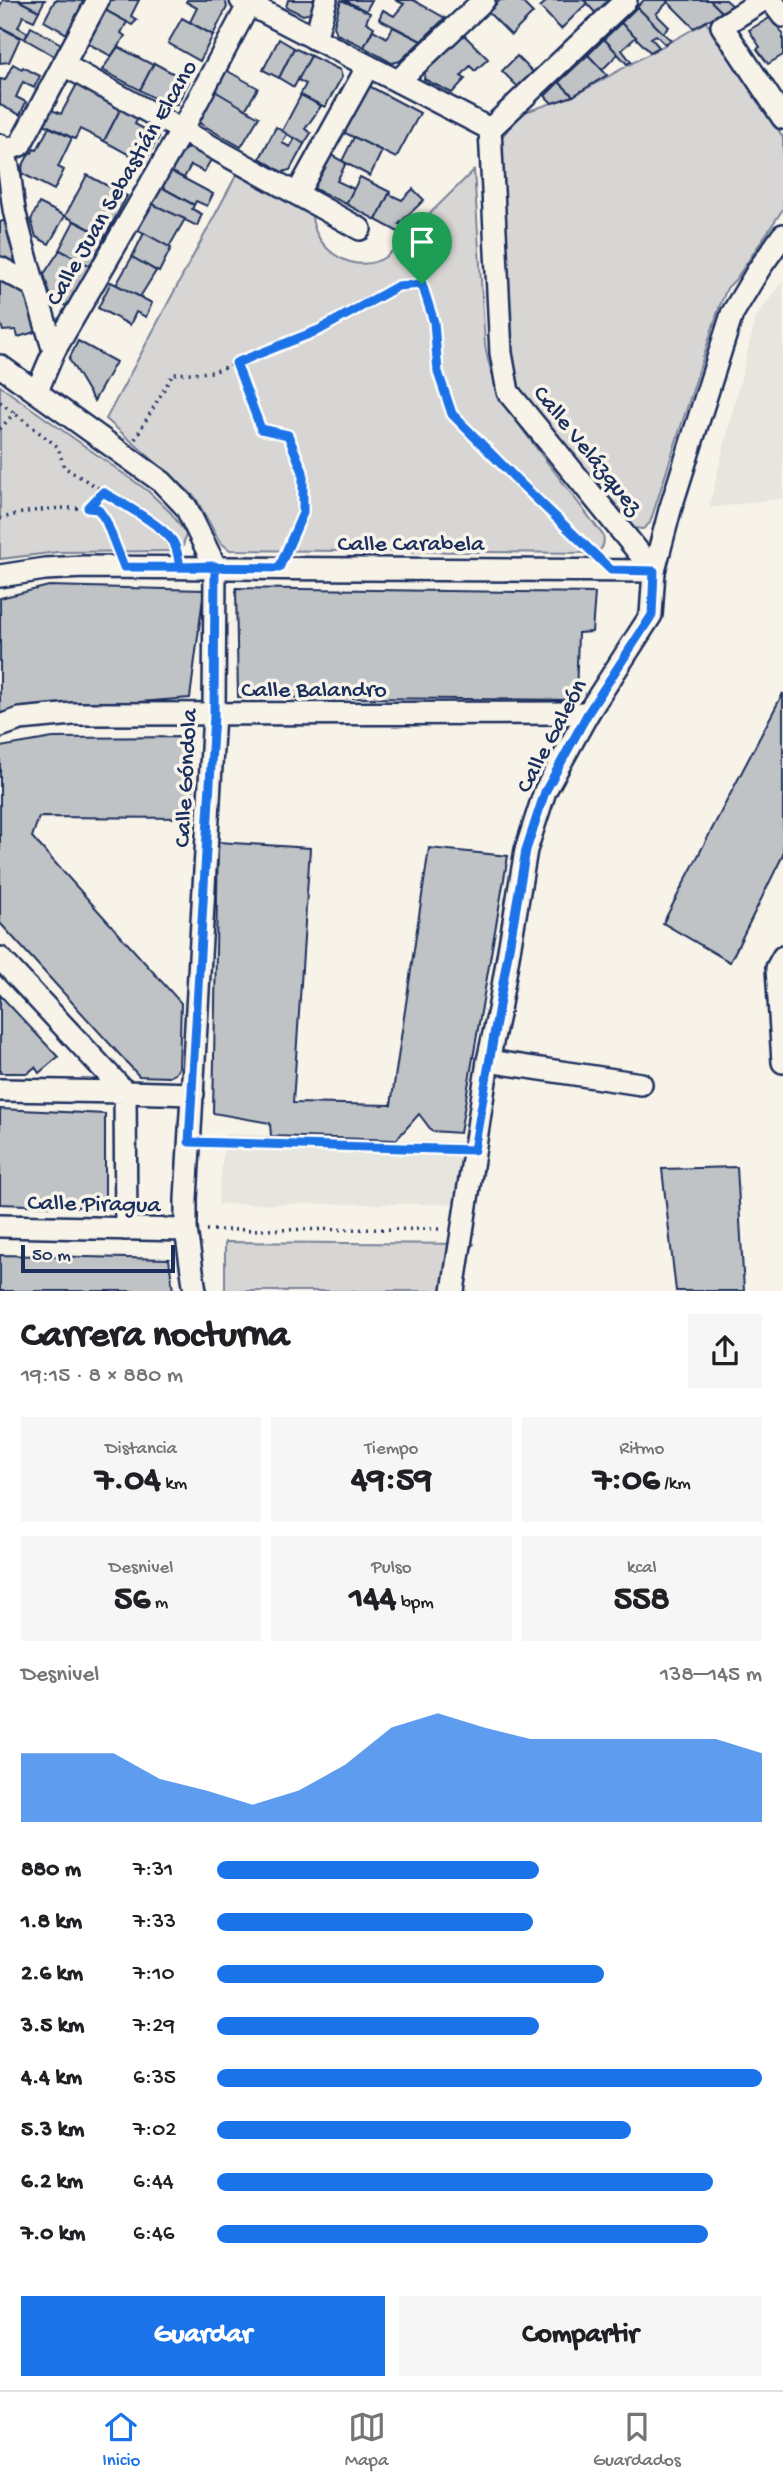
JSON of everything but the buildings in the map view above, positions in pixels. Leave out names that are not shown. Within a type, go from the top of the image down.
[{"type":"street","points":[[54,351],[14,211],[1,150],[20,145],[98,0]]},
{"type":"street","points":[[315,39],[326,0]]},
{"type":"street","points":[[398,81],[484,0]]},
{"type":"street","points":[[248,2],[490,129],[626,0]]},
{"type":"street","points":[[763,0],[722,26],[783,118]]},
{"type":"street","points":[[771,0],[783,16]]},
{"type":"street","name":"Calle Juan Sebastián Elcano","points":[[37,391],[54,351],[182,130],[248,2]]},
{"type":"street","points":[[64,65],[360,229]]},
{"type":"street","points":[[297,194],[368,66]]},
{"type":"street","name":"Calle Velázquez","points":[[490,129],[500,353],[508,392],[654,571]]},
{"type":"street","name":"Calle Galeón","points":[[453,1291],[488,1061],[526,850],[545,792],[588,713],[652,615],[654,571],[670,510],[732,314],[783,235]]},
{"type":"street","points":[[0,268],[34,286]]},
{"type":"street","name":"Calle Góndola","points":[[0,366],[162,482],[186,508],[215,566],[214,715],[186,1230],[195,1291]]},
{"type":"street","name":"Calle Carabela","points":[[0,576],[46,569],[215,566],[654,571]]},
{"type":"street","name":"Calle Balandro","points":[[0,726],[20,719],[73,714],[588,713]]},
{"type":"street","points":[[783,957],[778,968],[783,1062]]},
{"type":"street","points":[[0,958],[125,1092],[126,1229]]},
{"type":"street","points":[[488,1061],[641,1084]]},
{"type":"street","points":[[0,1090],[193,1094]]},
{"type":"street","name":"Calle Piragua","points":[[0,1226],[186,1230]]},
{"type":"path","points":[[133,442],[173,374],[213,372],[319,330],[398,286],[422,284],[434,322],[438,372],[452,414],[611,570]]},
{"type":"path","points":[[236,363],[261,429],[288,435],[303,472],[303,513],[279,568]]},
{"type":"path","points":[[0,402],[58,447],[64,467],[172,539],[180,567]]},
{"type":"path","points":[[0,429],[15,412]]},
{"type":"path","points":[[88,508],[103,492]]},
{"type":"path","points":[[0,519],[23,513],[98,509],[106,521],[124,567]]},
{"type":"path","points":[[189,1142],[474,1150]]},
{"type":"path","points":[[186,1230],[463,1229]]},
{"type":"shaded area","points":[[706,22],[783,137],[783,209],[736,279],[727,288],[650,523],[643,529],[633,528],[628,524],[625,528],[521,391],[513,375],[507,346],[500,139],[522,113],[573,96]]},
{"type":"shaded area","points":[[474,170],[485,344],[493,377],[517,421],[603,535],[601,549],[594,553],[230,550],[220,542],[195,497],[106,419],[238,172],[312,215],[314,228],[328,249],[339,257],[363,264],[376,262],[388,255]]},
{"type":"shaded area","points":[[783,281],[783,498],[709,508],[756,317]]},
{"type":"shaded area","points":[[0,386],[148,491],[171,513],[186,534],[183,546],[177,551],[58,552],[0,559]]},
{"type":"shaded area","points":[[225,1134],[479,1143],[472,1204],[218,1204]]},
{"type":"shaded area","points":[[225,1242],[474,1244],[448,1291],[225,1291]]},
{"type":"route","points":[[422,284],[398,286],[319,330],[236,363],[250,407],[261,429],[288,435],[303,472],[303,513],[279,568],[215,566],[180,567],[124,567],[106,521],[98,509],[88,508],[103,492],[172,539],[180,567],[215,566],[214,715],[189,1142],[474,1150],[526,850],[545,792],[588,713],[652,615],[654,571],[611,570],[452,414],[438,372],[434,322],[422,284]]}]
